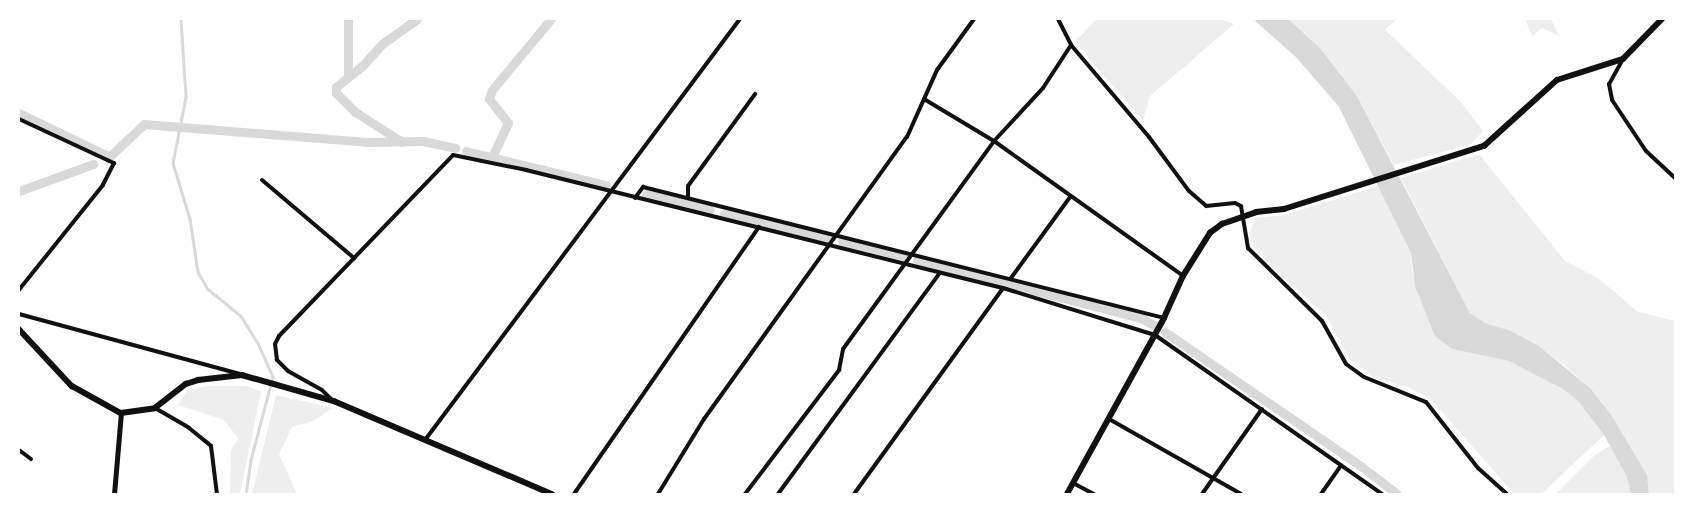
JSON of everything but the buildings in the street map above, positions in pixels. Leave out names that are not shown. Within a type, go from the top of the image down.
[{"type":"main road","points":[[1067,494],[1155,335],[1183,276],[1210,233],[1222,224],[1245,216],[1284,210],[1362,183],[1484,146],[1557,80],[1623,59],[1662,19]]},
{"type":"main road","points":[[19,329],[72,386],[122,413],[155,408],[186,384],[242,375],[254,380],[334,401],[552,494]]},
{"type":"street","points":[[425,440],[740,19]]},
{"type":"street","points":[[658,494],[704,419],[908,137],[937,70],[974,19]]},
{"type":"street","points":[[1058,19],[1071,45],[1149,137],[1190,191],[1206,206],[1236,203],[1241,206],[1245,216],[1248,248],[1322,321],[1346,364],[1364,377],[1426,402],[1478,468],[1504,493]]},
{"type":"street","points":[[745,494],[839,370],[843,349],[994,141],[1043,88],[1071,45]]},
{"type":"street","points":[[1623,59],[1609,84],[1612,100],[1646,150],[1675,178]]},
{"type":"street","points":[[688,198],[688,186],[755,94]]},
{"type":"street","points":[[924,99],[994,141],[1183,276]]},
{"type":"street","points":[[19,120],[114,163],[103,185],[19,290]]},
{"type":"street","points":[[334,401],[322,390],[282,366],[277,360],[275,344],[279,336],[453,155],[759,227],[1004,288],[1155,335],[1262,408],[1382,494]]},
{"type":"street","points":[[262,180],[354,258]]},
{"type":"street","points":[[635,198],[644,187],[1164,318]]},
{"type":"street","points":[[1011,278],[1070,197]]},
{"type":"street","points":[[574,494],[759,227]]},
{"type":"street","points":[[778,494],[940,273]]},
{"type":"street","points":[[854,494],[1004,288]]},
{"type":"street","points":[[19,314],[242,375]]},
{"type":"street","points":[[155,408],[189,428],[210,446],[217,494]]},
{"type":"street","points":[[1202,494],[1262,408]]},
{"type":"street","points":[[114,494],[122,413]]},
{"type":"street","points":[[1109,419],[1241,494]]},
{"type":"street","points":[[19,450],[31,459]]},
{"type":"street","points":[[1321,494],[1341,464]]},
{"type":"street","points":[[1073,483],[1094,494]]},
{"type":"shaded area","points":[[1097,19],[1219,19],[1234,24],[1150,96],[1143,121],[1075,42]]},
{"type":"shaded area","points":[[1253,19],[1288,19],[1320,48],[1357,96],[1470,313],[1485,323],[1511,331],[1539,346],[1591,389],[1612,416],[1647,475],[1649,494],[1631,494],[1626,475],[1604,435],[1578,401],[1561,388],[1509,361],[1452,349],[1435,336],[1415,286],[1411,253],[1339,107],[1297,58]]},
{"type":"shaded area","points":[[1288,19],[1396,19],[1385,30],[1460,101],[1483,131],[1471,144],[1394,165],[1357,96],[1320,48]]},
{"type":"shaded area","points":[[1525,19],[1551,19],[1559,36],[1542,28],[1532,36]]},
{"type":"shaded area","points":[[1479,154],[1565,261],[1598,278],[1638,312],[1675,321],[1675,494],[1649,494],[1647,475],[1612,416],[1591,389],[1565,366],[1539,346],[1511,331],[1485,323],[1470,313],[1401,178]]},
{"type":"shaded area","points":[[1378,186],[1411,253],[1412,271],[1436,336],[1452,349],[1509,361],[1547,379],[1578,401],[1604,435],[1541,494],[1514,494],[1432,400],[1408,387],[1377,379],[1349,359],[1326,315],[1273,269],[1247,238],[1256,218],[1284,215]]},
{"type":"shaded area","points":[[209,386],[247,386],[261,392],[240,494],[230,494],[231,451],[238,438],[224,420],[178,405],[189,389]]},
{"type":"shaded area","points":[[276,395],[333,408],[313,421],[292,427],[279,454],[297,494],[252,494]]},
{"type":"shaded area","points":[[1611,445],[1626,475],[1631,494],[1556,494],[1594,456]]},
{"type":"waterway","points":[[181,19],[186,97],[173,163],[190,219],[198,272],[208,289],[241,316],[258,343],[273,377],[251,460],[246,494]]},
{"type":"waterway","points":[[348,19],[348,77]]},
{"type":"waterway","points":[[402,142],[355,112],[336,93],[336,87],[364,64],[382,44],[417,19]]},
{"type":"waterway","points":[[492,157],[508,123],[489,99],[492,90],[551,19]]},
{"type":"waterway","points":[[19,113],[110,157]]},
{"type":"waterway","points":[[108,158],[144,124],[366,142],[423,141],[455,148]]},
{"type":"waterway","points":[[466,151],[606,185]]},
{"type":"waterway","points":[[19,191],[93,164]]},
{"type":"waterway","points":[[646,194],[710,210]]},
{"type":"waterway","points":[[724,214],[829,238]]},
{"type":"waterway","points":[[842,241],[904,256]]},
{"type":"waterway","points":[[917,260],[1143,319],[1154,325]]},
{"type":"waterway","points":[[1165,332],[1362,467],[1397,494]]}]
